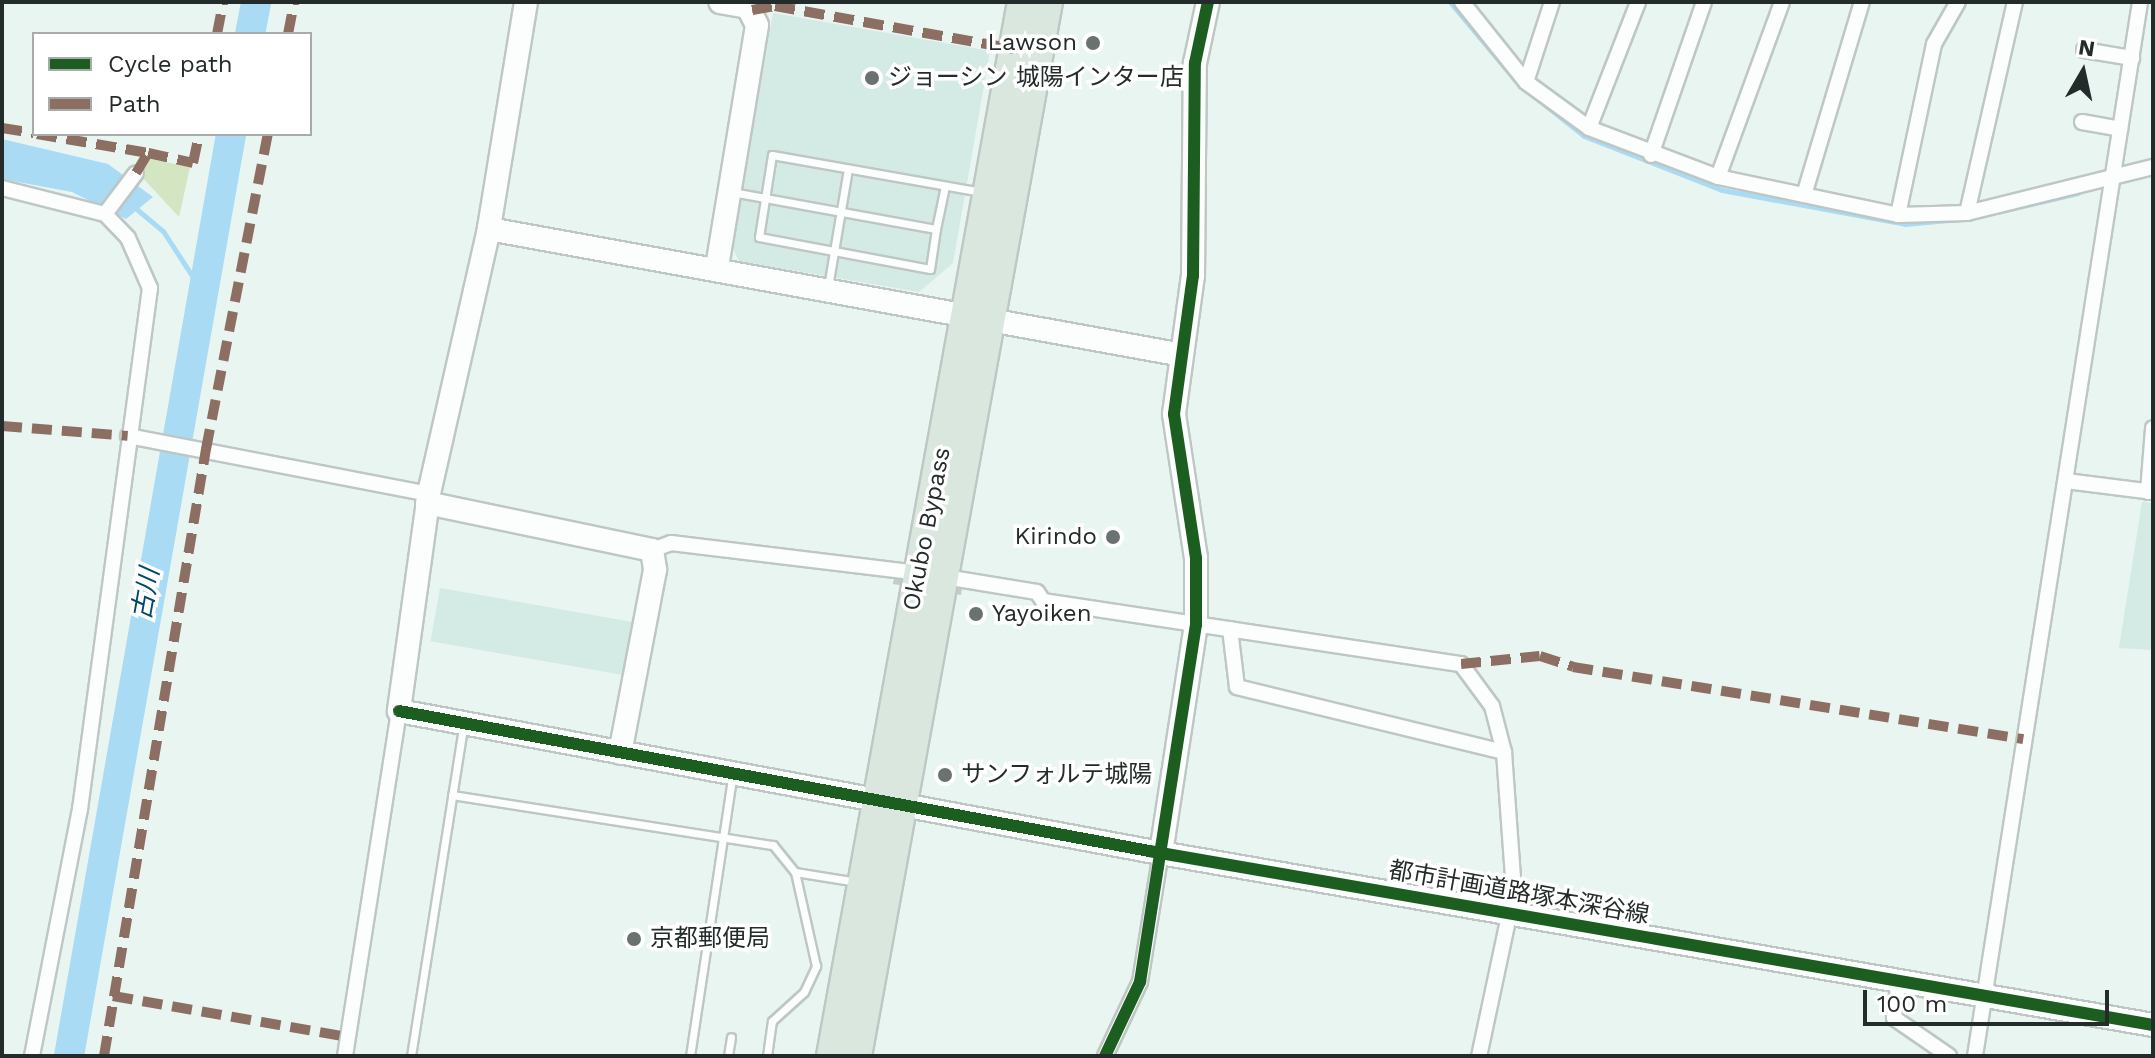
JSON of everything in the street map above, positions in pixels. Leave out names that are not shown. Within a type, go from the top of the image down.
[{"type":"highway","name":"Okubo Bypass","points":[[980,314],[988,193],[1022,2]]},
{"type":"highway","name":"Okubo Bypass","points":[[857,1056],[890,803],[930,579],[980,314],[1048,2]]},
{"type":"highway","name":"Okubo Bypass","points":[[831,1056],[863,884],[890,803]]},
{"type":"street","points":[[345,1056],[399,711],[428,498],[489,229],[526,2]]},
{"type":"street","points":[[717,267],[758,19],[748,7],[720,2]]},
{"type":"street","points":[[1105,1056],[1140,982],[1196,625],[1196,558],[1175,455],[1182,355],[1193,276],[1195,63],[1208,2]]},
{"type":"street","points":[[1462,2],[1526,82],[1589,128],[1651,155],[1718,177],[1898,215],[1967,213],[2153,167]]},
{"type":"street","points":[[1526,82],[1552,2]]},
{"type":"street","points":[[1589,128],[1638,2]]},
{"type":"street","points":[[1651,155],[1704,2]]},
{"type":"street","points":[[1718,177],[1782,2]]},
{"type":"street","points":[[1804,195],[1862,2]]},
{"type":"street","points":[[1898,215],[1934,44],[1958,2]]},
{"type":"street","points":[[1967,213],[2015,2]]},
{"type":"street","points":[[1975,1056],[1981,996],[2066,481],[2140,2]]},
{"type":"street","points":[[2084,50],[2132,58]]},
{"type":"street","points":[[2082,122],[2120,129]]},
{"type":"street","points":[[105,214],[136,173]]},
{"type":"street","points":[[2,188],[105,214],[128,238],[150,288],[151,323],[128,436],[80,809],[32,1056]]},
{"type":"street","points":[[489,229],[980,314],[1182,355]]},
{"type":"street","points":[[2066,481],[2150,492],[2153,428]]},
{"type":"street","points":[[128,436],[206,449],[652,550],[671,543],[807,564],[1037,592],[1043,601],[1461,664],[1492,706],[1504,752],[1514,892],[1479,1056]]},
{"type":"street","points":[[620,753],[655,570],[652,550]]},
{"type":"street","points":[[807,564],[814,556],[930,579]]},
{"type":"street","points":[[1230,629],[1237,687],[1504,752]]},
{"type":"street","name":"都市計画道路塚本深谷線","points":[[399,711],[463,726],[1161,853],[2153,1025]]},
{"type":"street","points":[[1899,981],[1894,1018],[1949,1056]]},
{"type":"lane","points":[[945,186],[930,269],[759,237],[772,155],[988,193]]},
{"type":"lane","points":[[828,287],[848,169]]},
{"type":"lane","points":[[730,192],[936,229]]},
{"type":"lane","points":[[411,1056],[463,726]]},
{"type":"lane","points":[[690,1056],[733,773]]},
{"type":"lane","points":[[452,795],[773,845],[795,872],[816,966],[804,992],[772,1021],[767,1056]]},
{"type":"lane","points":[[795,872],[863,884]]},
{"type":"lane","points":[[728,1056],[731,1037]]},
{"type":"shaded area","points":[[773,13],[990,51],[953,263],[919,292],[739,261],[732,248]]},
{"type":"shaded area","points":[[2142,502],[2153,503],[2153,650],[2119,648]]},
{"type":"shaded area","points":[[440,588],[641,623],[632,677],[431,641]]},
{"type":"green space","points":[[150,159],[190,167],[179,217],[140,175]]},
{"type":"water","points":[[2,139],[108,164],[153,197],[126,219],[72,192],[2,179]]},
{"type":"waterway","name":"古川","points":[[250,32],[256,2]]},
{"type":"waterway","points":[[1450,2],[1517,82]]},
{"type":"waterway","points":[[1540,101],[1584,136],[1722,190],[1905,224],[1960,219]]},
{"type":"waterway","name":"古川","points":[[69,1056],[231,136]]},
{"type":"waterway","points":[[1997,212],[2078,193]]},
{"type":"waterway","points":[[133,206],[163,231],[202,291]]},
{"type":"tunnel","points":[[894,577],[962,588]]},
{"type":"marked path","points":[[217,32],[223,2]]},
{"type":"marked path","points":[[288,32],[294,2]]},
{"type":"marked path","points":[[752,10],[775,6],[1014,49]]},
{"type":"marked path","points":[[2,128],[32,133]]},
{"type":"marked path","points":[[49,136],[148,153]]},
{"type":"marked path","points":[[136,173],[148,153],[193,163],[199,136]]},
{"type":"marked path","points":[[104,1056],[206,449],[268,136]]},
{"type":"marked path","points":[[2,426],[128,436]]},
{"type":"marked path","points":[[1461,664],[1540,656],[1573,667],[2023,739]]},
{"type":"marked path","points":[[113,996],[348,1037]]},
{"type":"cycle path","points":[[1105,1056],[1140,982],[1196,625],[1196,558],[1174,414],[1193,276],[1195,63],[1208,2]]},
{"type":"cycle path","points":[[399,711],[1149,851],[2153,1025]]},
{"type":"place","name":"Lawson","points":[[1093,43]]},
{"type":"place","name":"ジョーシン 城陽インター店","points":[[872,78]]},
{"type":"place","name":"Kirindo","points":[[1113,537]]},
{"type":"place","name":"Yayoiken","points":[[976,614]]},
{"type":"place","name":"サンフォルテ城陽","points":[[945,775]]},
{"type":"place","name":"京都郵便局","points":[[634,939]]}]
